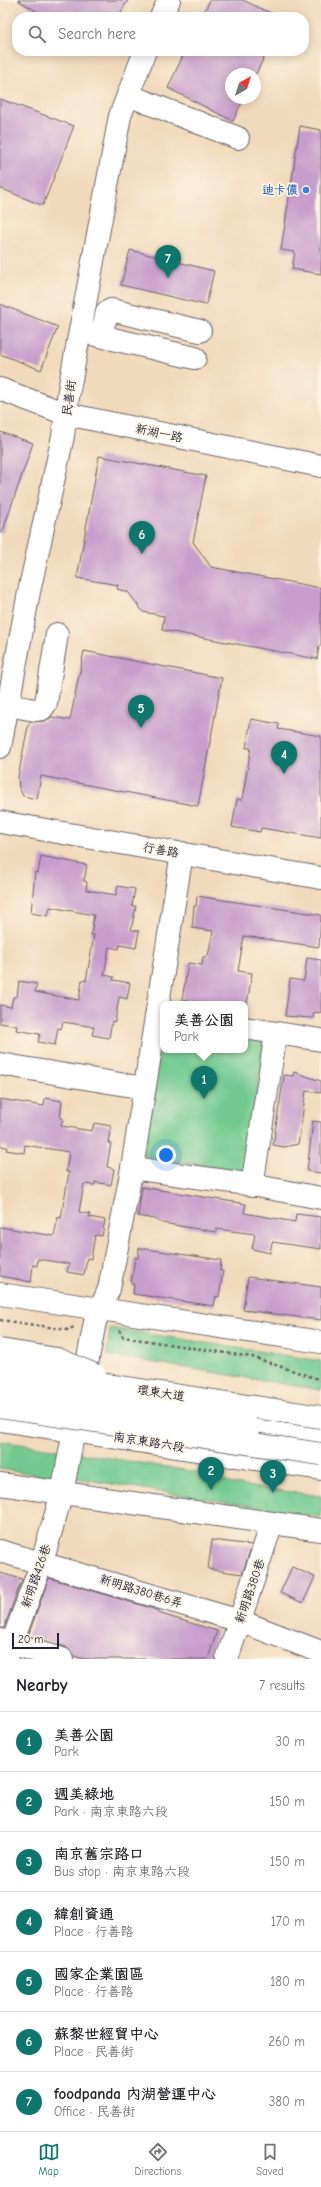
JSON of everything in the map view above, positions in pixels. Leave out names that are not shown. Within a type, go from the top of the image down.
[{"type":"main road","points":[[163,12],[169,0]]},
{"type":"main road","name":"民善街","points":[[0,747],[66,414],[120,116],[144,56]]},
{"type":"main road","points":[[128,95],[238,138]]},
{"type":"main road","points":[[101,336],[107,312],[111,310],[200,331]]},
{"type":"main road","points":[[80,331],[195,358]]},
{"type":"main road","name":"新湖一路","points":[[0,389],[66,414],[321,466]]},
{"type":"main road","points":[[8,705],[35,710],[42,709],[46,703],[57,634]]},
{"type":"main road","name":"行善路","points":[[0,822],[321,878]]},
{"type":"main road","name":"新明路426巷","points":[[162,1001],[182,853]]},
{"type":"main road","name":"新明路426巷","points":[[6,1648],[42,1562],[62,1493],[94,1322],[109,1289],[132,1168],[144,1088],[160,1014]]},
{"type":"main road","points":[[248,1028],[321,1040]]},
{"type":"main road","points":[[252,1186],[276,1033]]},
{"type":"main road","points":[[0,1064],[144,1088]]},
{"type":"main road","points":[[132,1168],[321,1198]]},
{"type":"main road","points":[[0,1294],[100,1308],[318,1343]]},
{"type":"main road","points":[[3,1363],[321,1410]]},
{"type":"main road","name":"環東大道","points":[[3,1363],[122,1387],[321,1417]]},
{"type":"main road","points":[[0,1390],[321,1438]]},
{"type":"main road","points":[[0,1390],[301,1436],[321,1443]]},
{"type":"main road","points":[[0,1407],[321,1454]]},
{"type":"main road","points":[[149,1412],[231,1456]]},
{"type":"main road","name":"南京東路六段","points":[[0,1420],[321,1469]]},
{"type":"main road","points":[[0,1484],[321,1530]]},
{"type":"main road","name":"新明路380巷","points":[[227,1659],[272,1523]]},
{"type":"main road","name":"新明路380巷6弄","points":[[0,1551],[240,1621],[321,1652]]},
{"type":"main road","points":[[6,1648],[62,1659]]},
{"type":"path","points":[[0,1320],[69,1330],[79,1324]]},
{"type":"path","points":[[116,1327],[123,1337],[252,1357],[321,1380]]},
{"type":"green space","points":[[248,1039],[265,1042],[245,1172],[143,1156],[160,1048],[160,1053],[248,1053]]},
{"type":"green space","points":[[110,1328],[321,1361],[321,1390],[107,1355]]},
{"type":"green space","points":[[0,1441],[58,1450],[54,1477],[0,1469]]},
{"type":"green space","points":[[78,1453],[197,1472],[233,1484],[321,1496],[321,1517],[75,1478]]},
{"type":"building","points":[[18,0],[128,0],[121,12],[38,12]]},
{"type":"building","points":[[210,0],[243,0],[268,12],[204,12]]},
{"type":"building","points":[[183,56],[265,56],[259,68],[225,68],[225,104],[241,104],[233,121],[168,88]]},
{"type":"building","points":[[0,99],[74,126],[43,205],[0,188]]},
{"type":"building","name":"迪卡儂","points":[[300,126],[321,130],[321,274],[292,269],[295,252],[281,250]]},
{"type":"building","points":[[130,250],[214,271],[206,305],[121,285]]},
{"type":"building","points":[[0,304],[58,327],[41,370],[0,354]]},
{"type":"building","points":[[0,432],[33,443],[2,533],[0,533]]},
{"type":"building","points":[[99,456],[206,476],[193,542],[211,567],[321,588],[321,646],[319,646],[317,659],[162,630],[164,616],[143,612],[128,592],[117,589],[118,585],[77,578]]},
{"type":"building","points":[[84,651],[222,678],[198,806],[41,776],[37,799],[23,796],[19,788],[18,777],[28,726],[30,722],[44,721],[52,717],[70,720]]},
{"type":"building","points":[[251,719],[279,724],[278,729],[321,736],[321,838],[261,828],[260,832],[232,827],[237,799],[242,800],[251,748],[246,748]]},
{"type":"building","points":[[41,856],[87,865],[84,881],[87,882],[86,890],[116,895],[118,886],[135,889],[132,906],[136,906],[131,930],[139,931],[136,948],[120,945],[119,949],[109,947],[104,975],[114,977],[113,980],[130,983],[127,999],[119,997],[115,1022],[112,1021],[109,1038],[92,1035],[94,1027],[63,1022],[61,1029],[58,1028],[55,1045],[38,1042],[40,1034],[16,1030],[17,1026],[0,1023],[0,1005],[11,1007],[13,997],[17,997],[19,981],[37,984],[35,992],[79,1000],[82,980],[86,981],[94,935],[91,935],[94,915],[50,907],[48,916],[31,913],[35,872],[38,873]]},
{"type":"building","points":[[197,896],[321,915],[319,947],[244,936],[238,971],[252,973],[247,1001],[182,1000],[188,963],[202,965],[203,957],[208,956],[213,931],[192,928],[194,906],[196,906]]},
{"type":"building","points":[[307,958],[321,960],[321,1013],[314,1012],[313,1018],[285,1016],[290,979],[304,981]]},
{"type":"building","points":[[294,1072],[321,1081],[321,1093],[306,1091],[298,1144],[284,1147],[273,1145],[284,1075],[293,1076]]},
{"type":"building","points":[[45,1098],[62,1101],[60,1118],[63,1119],[61,1126],[92,1131],[94,1123],[111,1126],[108,1143],[111,1143],[107,1167],[114,1169],[111,1185],[95,1182],[95,1185],[84,1184],[79,1212],[90,1214],[89,1217],[105,1220],[102,1236],[95,1235],[91,1259],[87,1258],[84,1275],[67,1272],[69,1264],[38,1259],[37,1266],[33,1265],[31,1282],[0,1276],[0,1227],[54,1236],[58,1217],[61,1218],[69,1172],[66,1172],[69,1152],[25,1145],[24,1153],[6,1150],[7,1147],[0,1146],[0,1099],[44,1106]]},
{"type":"building","points":[[313,1121],[321,1122],[321,1173],[307,1171]]},
{"type":"building","points":[[142,1187],[246,1204],[244,1213],[295,1222],[296,1214],[321,1217],[321,1249],[272,1242],[270,1253],[252,1249],[255,1234],[216,1229],[216,1232],[162,1223],[154,1219],[138,1216]]},
{"type":"building","points":[[139,1248],[221,1260],[220,1271],[223,1271],[219,1297],[216,1296],[214,1306],[133,1294],[134,1284],[131,1284],[135,1258],[138,1258]]},
{"type":"building","points":[[248,1277],[321,1287],[321,1320],[243,1310]]},
{"type":"building","points":[[212,1540],[252,1545],[242,1574],[208,1569]]},
{"type":"building","points":[[292,1567],[315,1577],[303,1603],[280,1593]]},
{"type":"building","points":[[0,1573],[22,1579],[4,1628],[0,1628]]},
{"type":"building","points":[[49,1578],[144,1606],[159,1611],[158,1613],[217,1631],[208,1659],[84,1659],[74,1656],[66,1647],[28,1636]]},
{"type":"place","name":"迪卡儂","points":[[306,190]]},
{"type":"place","name":"foodpanda 內湖營運中心","points":[[168,278]]},
{"type":"place","name":"蘇黎世經貿中心","points":[[142,554]]},
{"type":"place","name":"國家企業園區","points":[[141,728]]},
{"type":"place","name":"緯創資通","points":[[284,774]]},
{"type":"place","name":"美善公園","points":[[204,1099]]},
{"type":"place","name":"週美綠地","points":[[211,1490]]},
{"type":"place","name":"南京舊宗路口","points":[[273,1493]]}]
